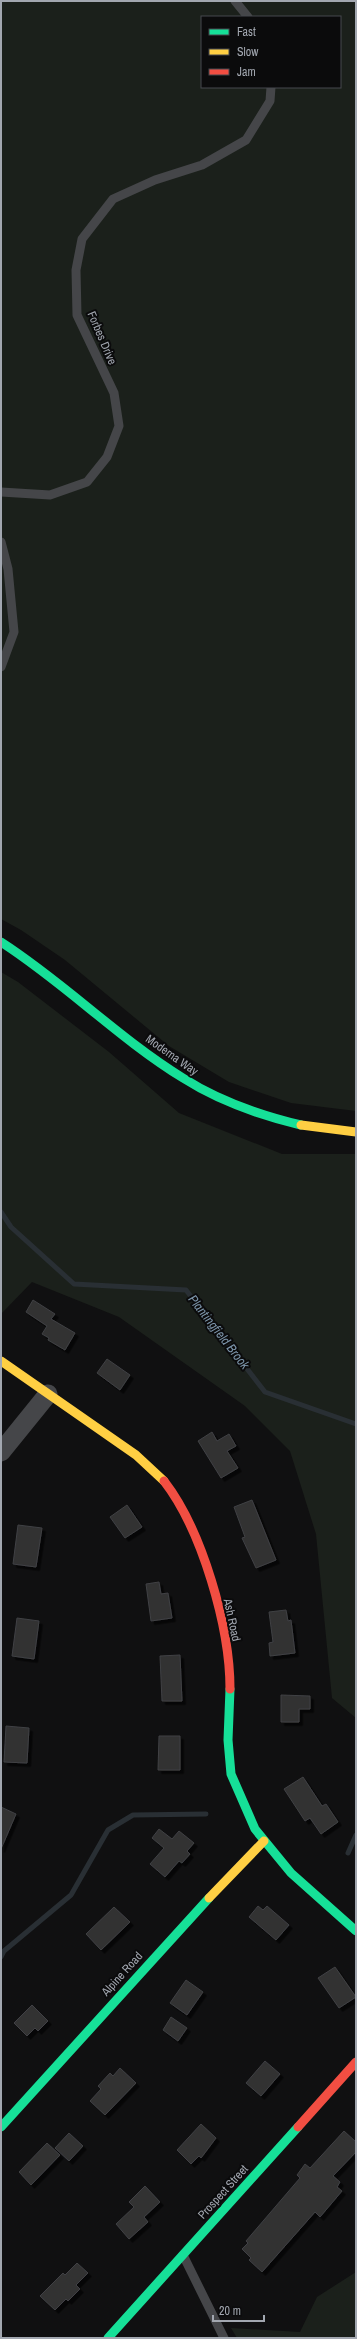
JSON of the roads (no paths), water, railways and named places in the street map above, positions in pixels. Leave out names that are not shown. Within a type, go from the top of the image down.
[{"type":"street","name":"Moderna Way","points":[[1,942],[57,980],[161,1064],[213,1096],[263,1116],[286,1122],[333,1131],[356,1132]]},
{"type":"street","name":"Ash Road","points":[[1,1361],[151,1468],[166,1484],[182,1509],[199,1547],[214,1596],[225,1642],[230,1681],[228,1737],[231,1775],[257,1832],[283,1865],[356,1931]]},
{"type":"street","points":[[1,1452],[48,1394]]},
{"type":"street","name":"Alpine Road","points":[[1,2127],[185,1922],[264,1841]]},
{"type":"street","name":"Prospect Street","points":[[108,2338],[356,2062]]},
{"type":"lane","points":[[235,1],[247,16]]},
{"type":"lane","name":"Forbes Drive","points":[[1,492],[50,495],[87,482],[107,456],[119,426],[114,393],[77,315],[76,270],[82,239],[113,199],[155,180],[202,165],[246,140],[270,101],[271,88]]},
{"type":"lane","points":[[1,542],[8,569],[14,632],[1,668]]},
{"type":"lane","points":[[182,2255],[224,2338]]},
{"type":"waterway","name":"Plantingfield Brook","points":[[1,1212],[11,1227],[74,1284],[186,1290],[265,1392],[356,1424]]},
{"type":"waterway","points":[[1,1957],[4,1951],[71,1895],[108,1830],[133,1815],[206,1814]]},
{"type":"waterway","points":[[348,1853],[356,1835]]}]
